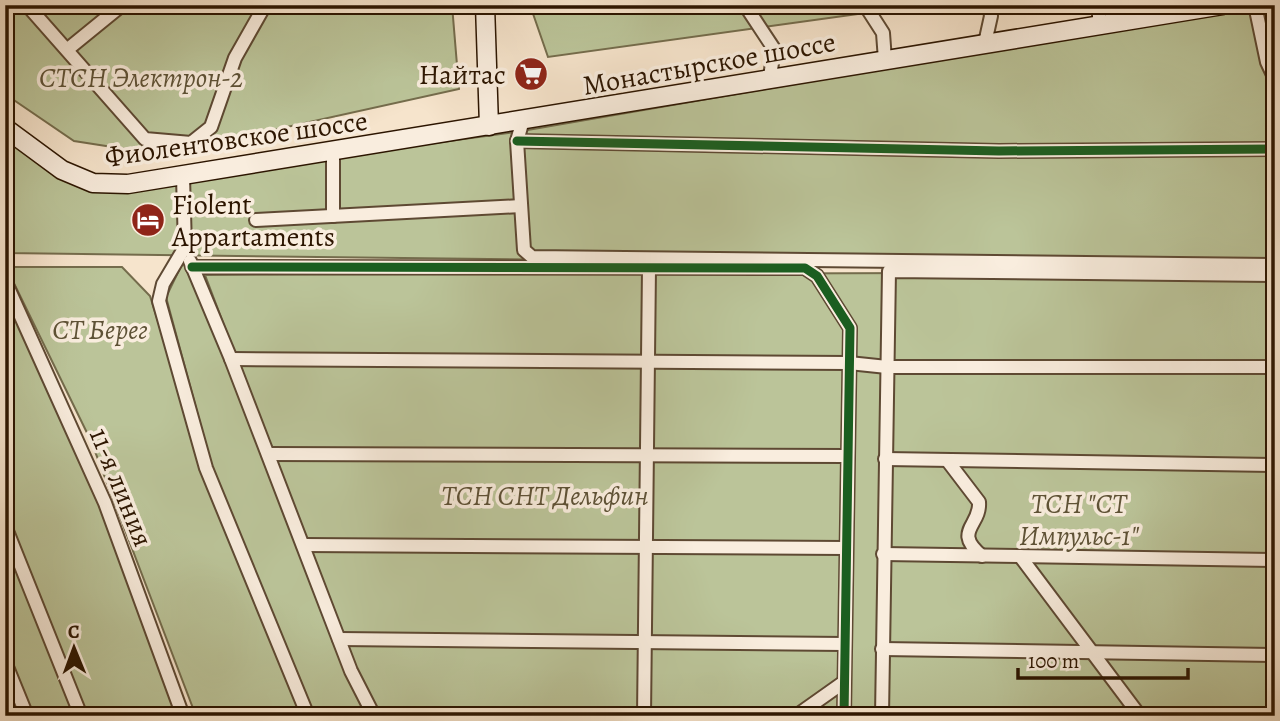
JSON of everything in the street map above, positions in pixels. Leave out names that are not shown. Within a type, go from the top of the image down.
[{"type":"main road","points":[[485,5],[489,126]]},
{"type":"main road","name":"Монастырское шоссе","points":[[489,126],[770,77],[1223,5]]},
{"type":"main road","name":"Фиолентовское шоссе","points":[[5,128],[62,170],[93,183],[128,184],[489,126]]},
{"type":"street","points":[[27,5],[145,139],[191,143],[211,127],[235,58],[265,5]]},
{"type":"street","points":[[68,49],[122,5]]},
{"type":"street","points":[[745,5],[775,49],[770,77]]},
{"type":"street","points":[[864,5],[883,33],[885,60]]},
{"type":"street","points":[[985,43],[991,16],[989,5]]},
{"type":"street","points":[[1099,5],[1099,25]]},
{"type":"street","points":[[1255,5],[1267,62],[1275,79]]},
{"type":"street","points":[[523,120],[517,141],[521,206],[524,250],[532,257],[1275,265]]},
{"type":"street","points":[[517,141],[999,151],[1275,149]]},
{"type":"street","points":[[333,153],[333,216]]},
{"type":"street","points":[[183,177],[186,247],[192,267],[231,359],[351,671],[374,716]]},
{"type":"street","points":[[256,220],[521,206]]},
{"type":"street","points":[[186,247],[163,284],[159,302],[206,468],[308,716]]},
{"type":"street","points":[[192,267],[805,268],[817,276],[850,328],[844,716]]},
{"type":"street","points":[[644,716],[649,268]]},
{"type":"street","points":[[882,716],[889,271],[1275,275]]},
{"type":"street","name":"11-я линия","points":[[5,281],[105,503],[183,716]]},
{"type":"street","points":[[231,359],[849,363],[887,367],[1275,367]]},
{"type":"street","points":[[268,454],[848,456]]},
{"type":"street","points":[[885,459],[1275,465]]},
{"type":"street","points":[[947,460],[979,502],[980,509],[968,527],[968,539],[982,556]]},
{"type":"street","points":[[5,526],[81,716]]},
{"type":"street","points":[[303,545],[846,548]]},
{"type":"street","points":[[883,554],[1275,560]]},
{"type":"street","points":[[1020,556],[1140,716]]},
{"type":"street","points":[[339,639],[645,639],[845,644]]},
{"type":"street","points":[[882,649],[1275,656]]},
{"type":"street","points":[[5,662],[27,716]]},
{"type":"street","points":[[796,716],[844,682]]},
{"type":"green space","name":"СТСН Электрон-2","points":[[5,5],[452,5],[459,89],[201,146],[138,151],[74,141],[5,94]]},
{"type":"green space","points":[[530,5],[923,5],[548,57]]},
{"type":"green space","points":[[1248,6],[1275,68],[1275,269],[5,253],[5,134],[96,189],[516,132]]},
{"type":"green space","points":[[185,258],[369,716],[311,716],[216,482],[166,297]]},
{"type":"green space","name":"СТ Берег","points":[[6,267],[122,267],[150,296],[211,491],[304,716],[196,716],[91,441]]},
{"type":"green space","points":[[1275,272],[1275,716],[372,716],[205,275]]},
{"type":"green space","points":[[5,281],[105,503],[189,716],[5,716]]},
{"type":"cycle path","points":[[517,141],[999,151],[1275,149]]},
{"type":"cycle path","points":[[192,267],[805,268],[817,276],[850,328],[844,716]]},
{"type":"place","name":"Найтас","points":[[531,74]]},
{"type":"place","name":"Fiolent Appartaments","points":[[148,220]]},
{"type":"park label","name":"ТСН СНТ Дельфин","points":[[545,495]]},
{"type":"park label","name":"ТСН \"СТ Импульс-1\"","points":[[1079,519]]}]
